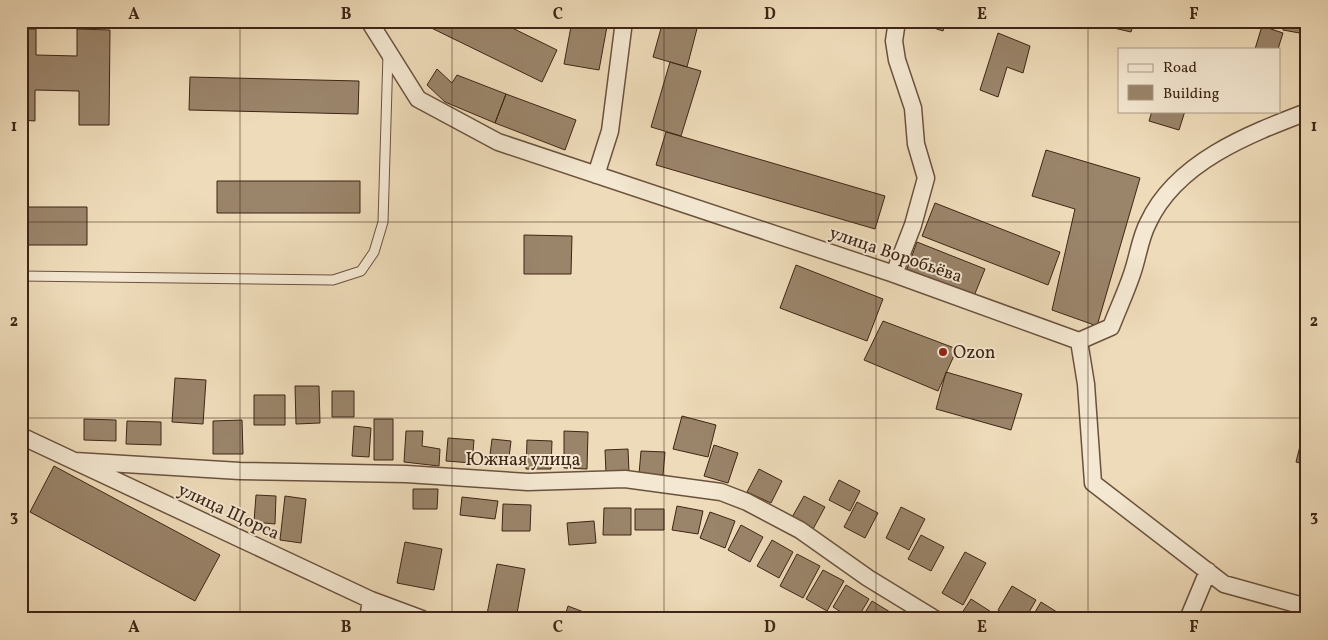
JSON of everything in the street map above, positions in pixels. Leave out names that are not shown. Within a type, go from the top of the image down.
[{"type":"street","name":"улица Воробьёва","points":[[369,21],[418,99],[498,142],[894,274],[1079,341]]},
{"type":"street","points":[[596,175],[610,131],[624,21]]},
{"type":"street","points":[[894,274],[914,225],[926,178],[916,144],[913,108],[897,60],[894,40],[897,21]]},
{"type":"street","points":[[1307,112],[1238,139],[1187,175],[1167,195],[1148,222],[1132,275],[1111,327],[1079,341],[1086,384],[1093,483],[1224,584],[1307,607]]},
{"type":"street","name":"улица Щорса","points":[[21,436],[371,600],[422,619]]},
{"type":"street","name":"Южная улица","points":[[75,461],[240,470],[406,474],[528,482],[625,479],[720,492],[748,502],[800,530],[868,578],[935,619]]},
{"type":"street","points":[[1188,619],[1208,571]]},
{"type":"street","points":[[368,619],[371,600]]},
{"type":"lane","points":[[21,276],[333,280],[361,271],[374,252],[383,222],[388,52]]},
{"type":"building","points":[[417,21],[498,21],[557,50],[542,82]]},
{"type":"building","points":[[572,21],[608,21],[599,70],[564,64]]},
{"type":"building","points":[[663,21],[699,21],[687,67],[653,57]]},
{"type":"building","points":[[912,21],[946,21],[943,31]]},
{"type":"building","points":[[1102,21],[1134,21],[1131,32],[1101,25]]},
{"type":"building","points":[[1285,21],[1307,21],[1305,34],[1283,30]]},
{"type":"building","points":[[1262,26],[1283,33],[1278,48],[1255,48]]},
{"type":"building","points":[[21,29],[36,29],[36,55],[77,56],[77,29],[110,30],[109,125],[79,125],[79,91],[35,90],[35,121],[21,120]]},
{"type":"building","points":[[998,33],[1030,46],[1023,73],[1007,67],[998,97],[980,90]]},
{"type":"building","points":[[670,62],[701,71],[681,136],[651,127]]},
{"type":"building","points":[[437,69],[452,83],[457,75],[506,94],[495,123],[445,102],[427,85]]},
{"type":"building","points":[[190,77],[359,81],[358,114],[189,110]]},
{"type":"building","points":[[506,94],[576,120],[565,150],[495,123]]},
{"type":"building","points":[[1152,112],[1185,112],[1179,130],[1149,121]]},
{"type":"building","points":[[666,132],[885,196],[875,229],[656,165]]},
{"type":"building","points":[[1046,150],[1140,178],[1097,326],[1052,310],[1075,209],[1032,196]]},
{"type":"building","points":[[217,181],[360,181],[360,213],[217,213]]},
{"type":"building","points":[[935,203],[1060,252],[1048,285],[922,236]]},
{"type":"building","points":[[21,207],[87,207],[87,245],[21,245]]},
{"type":"building","points":[[524,235],[572,236],[571,274],[524,274]]},
{"type":"building","points":[[917,242],[985,269],[974,296],[907,269]]},
{"type":"building","points":[[796,265],[883,299],[867,341],[780,308]]},
{"type":"building","points":[[883,321],[957,349],[938,391],[864,360]]},
{"type":"building","points":[[946,372],[1022,394],[1011,430],[936,409]]},
{"type":"building","points":[[175,378],[206,380],[203,424],[172,422]]},
{"type":"building","points":[[295,386],[319,386],[320,423],[296,424]]},
{"type":"building","points":[[332,391],[354,391],[354,417],[332,417]]},
{"type":"building","points":[[254,395],[285,395],[285,425],[254,425]]},
{"type":"building","points":[[682,416],[716,425],[708,457],[673,449]]},
{"type":"building","points":[[84,419],[116,420],[116,441],[84,440]]},
{"type":"building","points":[[374,419],[393,419],[393,460],[374,460]]},
{"type":"building","points":[[242,420],[243,454],[213,454],[213,421]]},
{"type":"building","points":[[127,421],[161,422],[161,445],[126,444]]},
{"type":"building","points":[[354,426],[371,428],[369,457],[352,456]]},
{"type":"building","points":[[1304,430],[1307,430],[1307,465],[1296,462]]},
{"type":"building","points":[[406,431],[423,431],[422,446],[440,449],[439,466],[404,462]]},
{"type":"building","points":[[564,431],[588,432],[587,469],[564,468]]},
{"type":"building","points":[[448,438],[474,440],[472,463],[446,461]]},
{"type":"building","points":[[492,439],[511,441],[508,465],[489,463]]},
{"type":"building","points":[[527,440],[552,441],[551,469],[526,469]]},
{"type":"building","points":[[714,445],[738,453],[728,483],[704,476]]},
{"type":"building","points":[[628,449],[629,472],[606,473],[605,450]]},
{"type":"building","points":[[641,451],[665,452],[663,475],[639,474]]},
{"type":"building","points":[[54,466],[220,555],[195,601],[30,512]]},
{"type":"building","points":[[759,469],[782,481],[771,503],[747,492]]},
{"type":"building","points":[[839,480],[860,491],[850,511],[829,500]]},
{"type":"building","points":[[413,489],[438,489],[437,509],[413,509]]},
{"type":"building","points":[[256,495],[276,496],[275,524],[254,522]]},
{"type":"building","points":[[285,496],[306,499],[301,543],[280,540]]},
{"type":"building","points":[[804,496],[825,507],[812,531],[791,519]]},
{"type":"building","points":[[462,497],[498,501],[495,519],[460,515]]},
{"type":"building","points":[[857,502],[878,513],[865,538],[844,527]]},
{"type":"building","points":[[503,504],[531,505],[530,531],[502,531]]},
{"type":"building","points":[[677,506],[703,511],[698,534],[672,530]]},
{"type":"building","points":[[901,507],[925,519],[909,550],[886,538]]},
{"type":"building","points":[[604,508],[631,508],[631,535],[603,535]]},
{"type":"building","points":[[635,509],[664,509],[664,530],[635,530]]},
{"type":"building","points":[[710,512],[735,521],[725,548],[700,538]]},
{"type":"building","points":[[594,521],[596,543],[569,545],[567,523]]},
{"type":"building","points":[[741,525],[763,537],[750,562],[728,550]]},
{"type":"building","points":[[921,535],[944,547],[931,571],[908,559]]},
{"type":"building","points":[[772,540],[793,552],[779,578],[757,566]]},
{"type":"building","points":[[405,542],[442,549],[434,590],[397,583]]},
{"type":"building","points":[[965,552],[986,563],[963,605],[942,593]]},
{"type":"building","points":[[797,554],[820,566],[803,598],[780,586]]},
{"type":"building","points":[[497,564],[525,569],[516,619],[486,619]]},
{"type":"building","points":[[823,570],[844,581],[827,611],[806,599]]},
{"type":"building","points":[[846,585],[869,599],[857,619],[852,619],[833,607]]},
{"type":"building","points":[[1012,586],[1036,600],[1025,619],[1013,619],[998,610]]},
{"type":"building","points":[[971,599],[996,615],[994,619],[958,619]]},
{"type":"building","points":[[872,601],[895,615],[893,619],[861,619]]},
{"type":"building","points":[[1041,602],[1060,614],[1057,619],[1031,619]]},
{"type":"building","points":[[568,606],[602,619],[564,619]]},
{"type":"place","name":"Ozon","points":[[943,352]]}]
